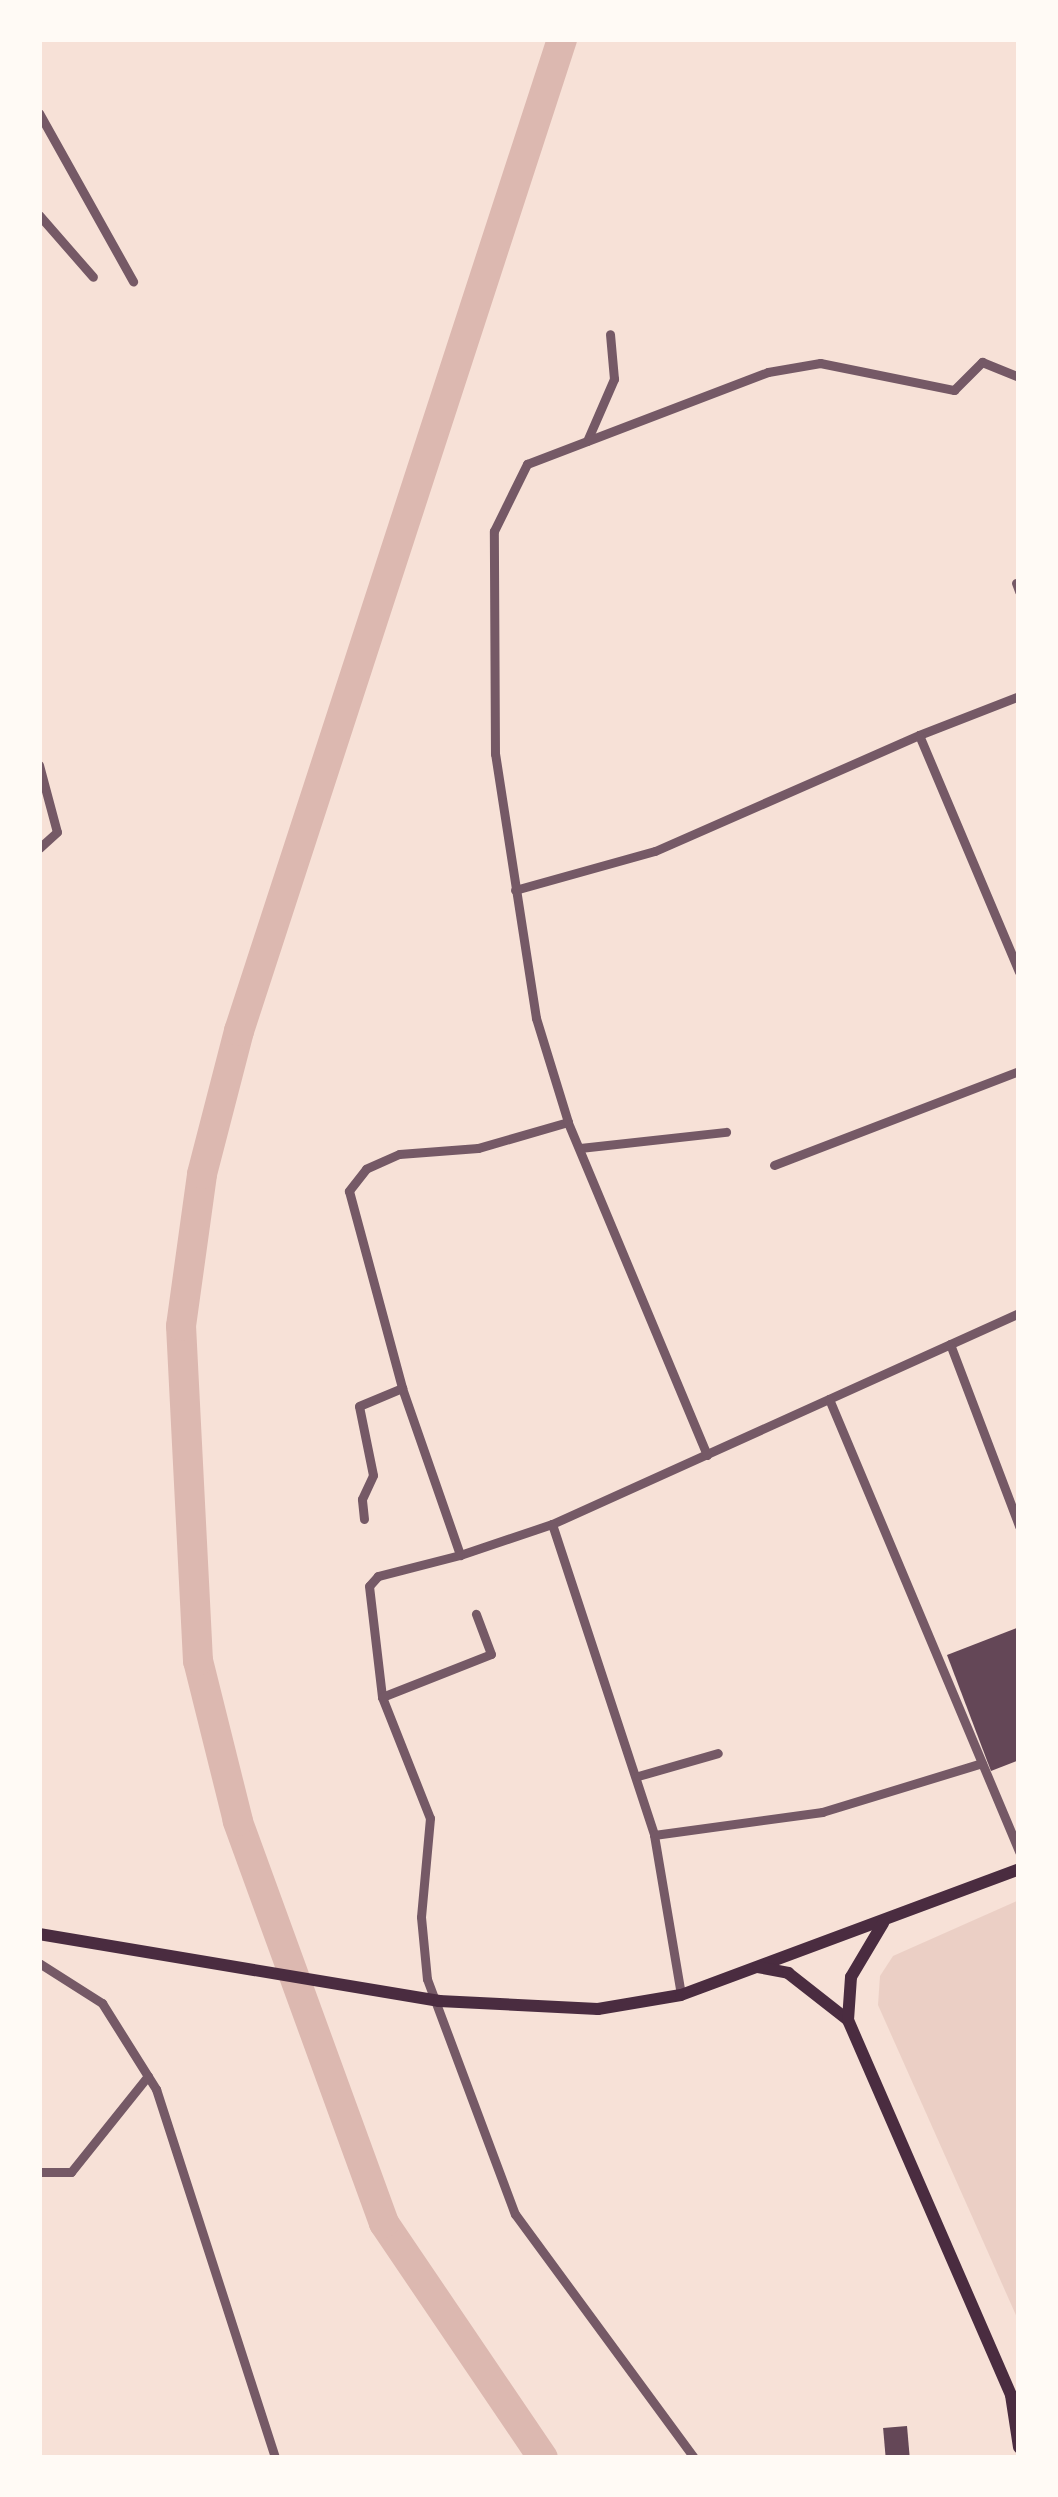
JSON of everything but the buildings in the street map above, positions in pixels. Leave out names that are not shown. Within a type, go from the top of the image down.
[{"type":"main road","points":[[39,1934],[203,1967],[439,2001],[598,2009],[681,1995],[1019,1869]]},
{"type":"main road","points":[[884,1922],[851,1977],[848,2020],[1011,2395],[1019,2447]]},
{"type":"main road","points":[[758,1967],[788,1973],[848,2020]]},
{"type":"street","points":[[40,110],[134,280]]},
{"type":"street","points":[[39,215],[93,277]]},
{"type":"street","points":[[586,441],[614,379],[610,334]]},
{"type":"street","points":[[707,1455],[568,1123],[536,1018],[495,754],[494,531],[527,464],[809,363],[946,390],[982,362],[1019,377]]},
{"type":"street","points":[[515,890],[656,851],[1019,696]]},
{"type":"street","points":[[919,735],[1019,972]]},
{"type":"street","points":[[39,765],[58,832],[39,848]]},
{"type":"street","points":[[774,1165],[1019,1071]]},
{"type":"street","points":[[460,1555],[402,1388],[350,1196],[366,1169],[393,1156],[478,1148],[568,1123]]},
{"type":"street","points":[[580,1148],[726,1132]]},
{"type":"street","points":[[694,2458],[549,2266],[495,2176],[427,1979],[421,1917],[430,1818],[388,1720],[369,1586],[378,1576],[552,1524],[1019,1312]]},
{"type":"street","points":[[950,1343],[1019,1526]]},
{"type":"street","points":[[364,1519],[373,1475],[359,1406],[402,1388]]},
{"type":"street","points":[[830,1399],[1019,1852]]},
{"type":"street","points":[[552,1524],[638,1776],[654,1835],[681,1995]]},
{"type":"street","points":[[382,1696],[491,1654],[476,1614]]},
{"type":"street","points":[[638,1776],[718,1753]]},
{"type":"street","points":[[654,1835],[822,1812],[982,1762]]},
{"type":"street","points":[[39,1963],[102,2003],[148,2077],[274,2458]]},
{"type":"street","points":[[39,2172],[71,2172],[148,2077]]},
{"type":"shaded area","points":[[1019,1900],[1019,2322],[878,2005],[880,1976],[893,1956]]},
{"type":"waterway","points":[[543,2458],[384,2223],[238,1821],[198,1661],[181,1326],[202,1174],[239,1031],[562,39]]}]
